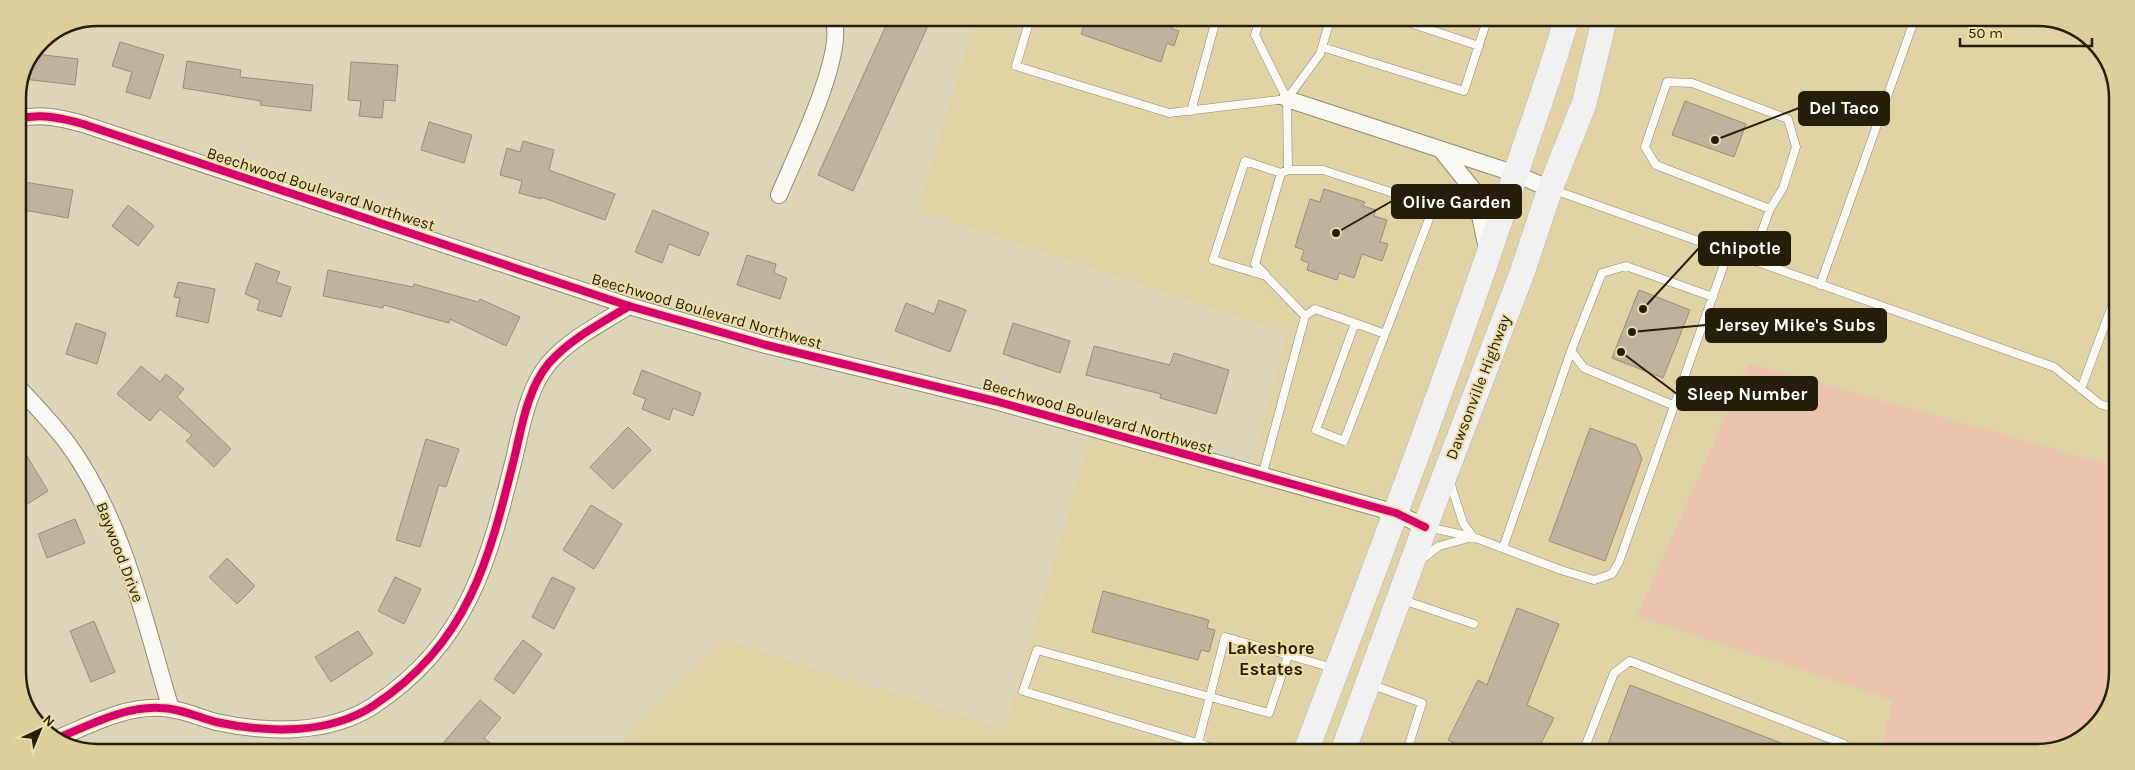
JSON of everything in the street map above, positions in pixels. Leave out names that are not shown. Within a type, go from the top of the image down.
[{"type":"main road","name":"Dawsonville Highway","points":[[1309,744],[1396,514],[1488,257],[1552,70],[1565,26]]},
{"type":"main road","name":"Dawsonville Highway","points":[[1346,744],[1447,468],[1522,272],[1550,189],[1584,104],[1603,26]]},
{"type":"street","points":[[779,195],[833,59],[835,26]]},
{"type":"street","points":[[1287,100],[1516,174],[1550,189]]},
{"type":"street","name":"Beechwood Boulevard Northwest","points":[[26,117],[57,117],[84,124],[629,306],[766,345],[996,401],[1396,514],[1425,527]]},
{"type":"street","points":[[1441,150],[1475,192],[1487,240],[1488,257]]},
{"type":"street","points":[[65,735],[110,717],[141,708],[171,709],[217,722],[258,728],[296,730],[335,723],[372,707],[407,680],[437,650],[460,619],[488,558],[525,413],[538,381],[548,364],[572,341],[629,306]]},
{"type":"street","name":"Baywood Drive","points":[[26,395],[69,444],[94,485],[112,522],[127,562],[171,709]]},
{"type":"lane","points":[[1028,26],[1016,66],[1169,114],[1287,100],[1320,54],[1328,26]]},
{"type":"lane","points":[[1191,111],[1214,26]]},
{"type":"lane","points":[[1258,26],[1255,35],[1287,100],[1285,172],[1255,264],[1305,316]]},
{"type":"lane","points":[[1419,26],[1479,46]]},
{"type":"lane","points":[[1322,47],[1464,91],[1485,26]]},
{"type":"lane","points":[[1820,285],[1912,26]]},
{"type":"lane","points":[[1751,261],[1770,209],[1783,188],[1796,147],[1788,119],[1692,83],[1667,82],[1645,147],[1656,165],[1770,209]]},
{"type":"lane","points":[[1266,276],[1214,260],[1245,161],[1285,172],[1323,170],[1421,202],[1429,219],[1344,442],[1316,430],[1356,323]]},
{"type":"lane","points":[[1550,189],[2054,367],[2100,404],[2109,407]]},
{"type":"lane","points":[[1425,527],[1473,537],[1594,580],[1612,574],[1619,562],[1728,252]]},
{"type":"lane","points":[[1503,548],[1571,351],[1602,273],[1626,266],[1713,297]]},
{"type":"lane","points":[[1262,476],[1305,316],[1315,310],[1385,334]]},
{"type":"lane","points":[[2081,389],[2109,314]]},
{"type":"lane","points":[[1571,351],[1584,368],[1675,406]]},
{"type":"lane","points":[[1447,468],[1463,523],[1473,537]]},
{"type":"lane","points":[[1410,567],[1439,546],[1473,537]]},
{"type":"lane","points":[[1399,598],[1474,624]]},
{"type":"lane","points":[[1198,743],[1225,637],[1337,669]]},
{"type":"lane","points":[[1201,744],[1023,691],[1037,650],[1269,713],[1288,656]]},
{"type":"lane","points":[[1586,744],[1614,673],[1630,661],[1844,744]]},
{"type":"lane","points":[[1368,683],[1422,703],[1409,744]]},
{"type":"shaded area","points":[[973,26],[2037,26],[2051,28],[2077,38],[2094,54],[2105,75],[2109,93],[2109,464],[1749,363],[1637,615],[1894,700],[1882,744],[621,744],[723,639],[1005,729],[1091,434],[1250,476],[1287,332],[918,211]]},
{"type":"shaded area","points":[[1749,363],[2109,464],[2108,681],[2105,695],[2094,716],[2077,732],[2056,741],[2037,744],[1882,744],[1893,700],[1637,616]]},
{"type":"building","points":[[886,26],[928,26],[853,191],[818,175]]},
{"type":"building","points":[[1084,26],[1173,26],[1172,29],[1179,31],[1174,46],[1167,43],[1161,62],[1081,34]]},
{"type":"building","points":[[120,42],[164,55],[150,99],[126,92],[132,72],[112,66]]},
{"type":"building","points":[[41,55],[78,59],[75,85],[29,80]]},
{"type":"building","points":[[187,61],[241,70],[240,77],[313,85],[311,111],[260,105],[261,101],[183,88]]},
{"type":"building","points":[[351,62],[398,65],[395,101],[384,100],[382,118],[359,116],[361,101],[348,100]]},
{"type":"building","points":[[1685,101],[1746,124],[1734,157],[1672,135]]},
{"type":"building","points":[[429,122],[472,135],[464,163],[421,150]]},
{"type":"building","points":[[523,141],[554,150],[549,170],[615,194],[605,220],[541,197],[541,199],[519,193],[522,181],[500,175],[507,148],[520,152]]},
{"type":"building","points":[[26,182],[73,190],[68,218],[26,210]]},
{"type":"building","points":[[1324,189],[1365,202],[1363,206],[1376,210],[1374,216],[1387,220],[1380,242],[1388,244],[1382,261],[1362,254],[1354,278],[1339,273],[1337,280],[1307,270],[1309,263],[1301,260],[1304,250],[1295,247],[1310,199],[1320,202]]},
{"type":"building","points":[[128,205],[154,226],[138,246],[112,226]]},
{"type":"building","points":[[653,210],[709,233],[699,256],[669,244],[662,263],[635,252]]},
{"type":"building","points":[[747,255],[776,264],[774,273],[787,278],[780,299],[737,285]]},
{"type":"building","points":[[256,263],[280,272],[276,282],[291,287],[281,317],[257,310],[260,300],[245,294]]},
{"type":"building","points":[[328,270],[413,287],[414,284],[478,302],[480,299],[520,317],[506,346],[450,319],[449,323],[384,305],[383,308],[323,296]]},
{"type":"building","points":[[178,282],[215,289],[208,323],[176,316],[180,298],[174,297]]},
{"type":"building","points":[[1639,290],[1690,310],[1663,378],[1612,358]]},
{"type":"building","points":[[939,300],[966,310],[950,352],[895,331],[906,303],[934,314]]},
{"type":"building","points":[[76,323],[106,333],[97,364],[66,354]]},
{"type":"building","points":[[1013,323],[1070,341],[1060,373],[1003,354]]},
{"type":"building","points":[[1094,346],[1170,365],[1174,353],[1229,370],[1216,414],[1160,398],[1161,394],[1086,375]]},
{"type":"building","points":[[141,366],[160,382],[166,374],[184,389],[177,397],[231,449],[214,467],[186,441],[192,435],[160,409],[150,421],[117,394]]},
{"type":"building","points":[[642,370],[701,393],[693,416],[673,408],[669,420],[642,409],[646,399],[633,394]]},
{"type":"building","points":[[628,427],[651,450],[613,489],[590,467]]},
{"type":"building","points":[[1590,428],[1636,445],[1642,459],[1605,561],[1549,541]]},
{"type":"building","points":[[426,439],[459,449],[446,487],[439,485],[420,547],[396,540]]},
{"type":"building","points":[[26,454],[48,491],[26,505]]},
{"type":"building","points":[[591,505],[622,524],[594,569],[563,550]]},
{"type":"building","points":[[75,519],[85,543],[47,558],[38,534]]},
{"type":"building","points":[[227,558],[255,586],[237,604],[209,577]]},
{"type":"building","points":[[395,577],[421,589],[404,624],[378,611]]},
{"type":"building","points":[[552,577],[575,588],[554,629],[532,617]]},
{"type":"building","points":[[1103,591],[1209,620],[1207,628],[1215,630],[1209,652],[1201,650],[1198,660],[1092,632]]},
{"type":"building","points":[[1517,608],[1559,624],[1527,705],[1554,718],[1541,744],[1452,744],[1453,742],[1448,740],[1478,680],[1487,685]]},
{"type":"building","points":[[94,621],[115,672],[91,682],[70,631]]},
{"type":"building","points":[[358,631],[373,654],[331,682],[315,657]]},
{"type":"building","points":[[523,640],[542,654],[514,694],[494,679]]},
{"type":"building","points":[[1630,685],[1784,744],[1608,744]]},
{"type":"building","points":[[480,700],[501,718],[484,738],[491,744],[442,744]]},
{"type":"cycle path","points":[[26,117],[43,116],[83,124],[629,306],[766,345],[995,401],[1396,513],[1425,527]]},
{"type":"cycle path","points":[[65,735],[108,717],[147,708],[174,709],[236,726],[276,729],[317,727],[337,722],[373,706],[406,681],[432,655],[453,627],[470,596],[484,564],[495,530],[523,419],[531,395],[542,373],[549,363],[567,346],[629,306]]},
{"type":"place","name":"Del Taco","points":[[1715,140]]},
{"type":"place","name":"Olive Garden","points":[[1336,233]]},
{"type":"place","name":"Chipotle","points":[[1643,309]]},
{"type":"place","name":"Jersey Mike's Subs","points":[[1632,332]]},
{"type":"place","name":"Sleep Number","points":[[1621,352]]},
{"type":"district","name":"Lakeshore Estates","points":[[1271,658]]}]
